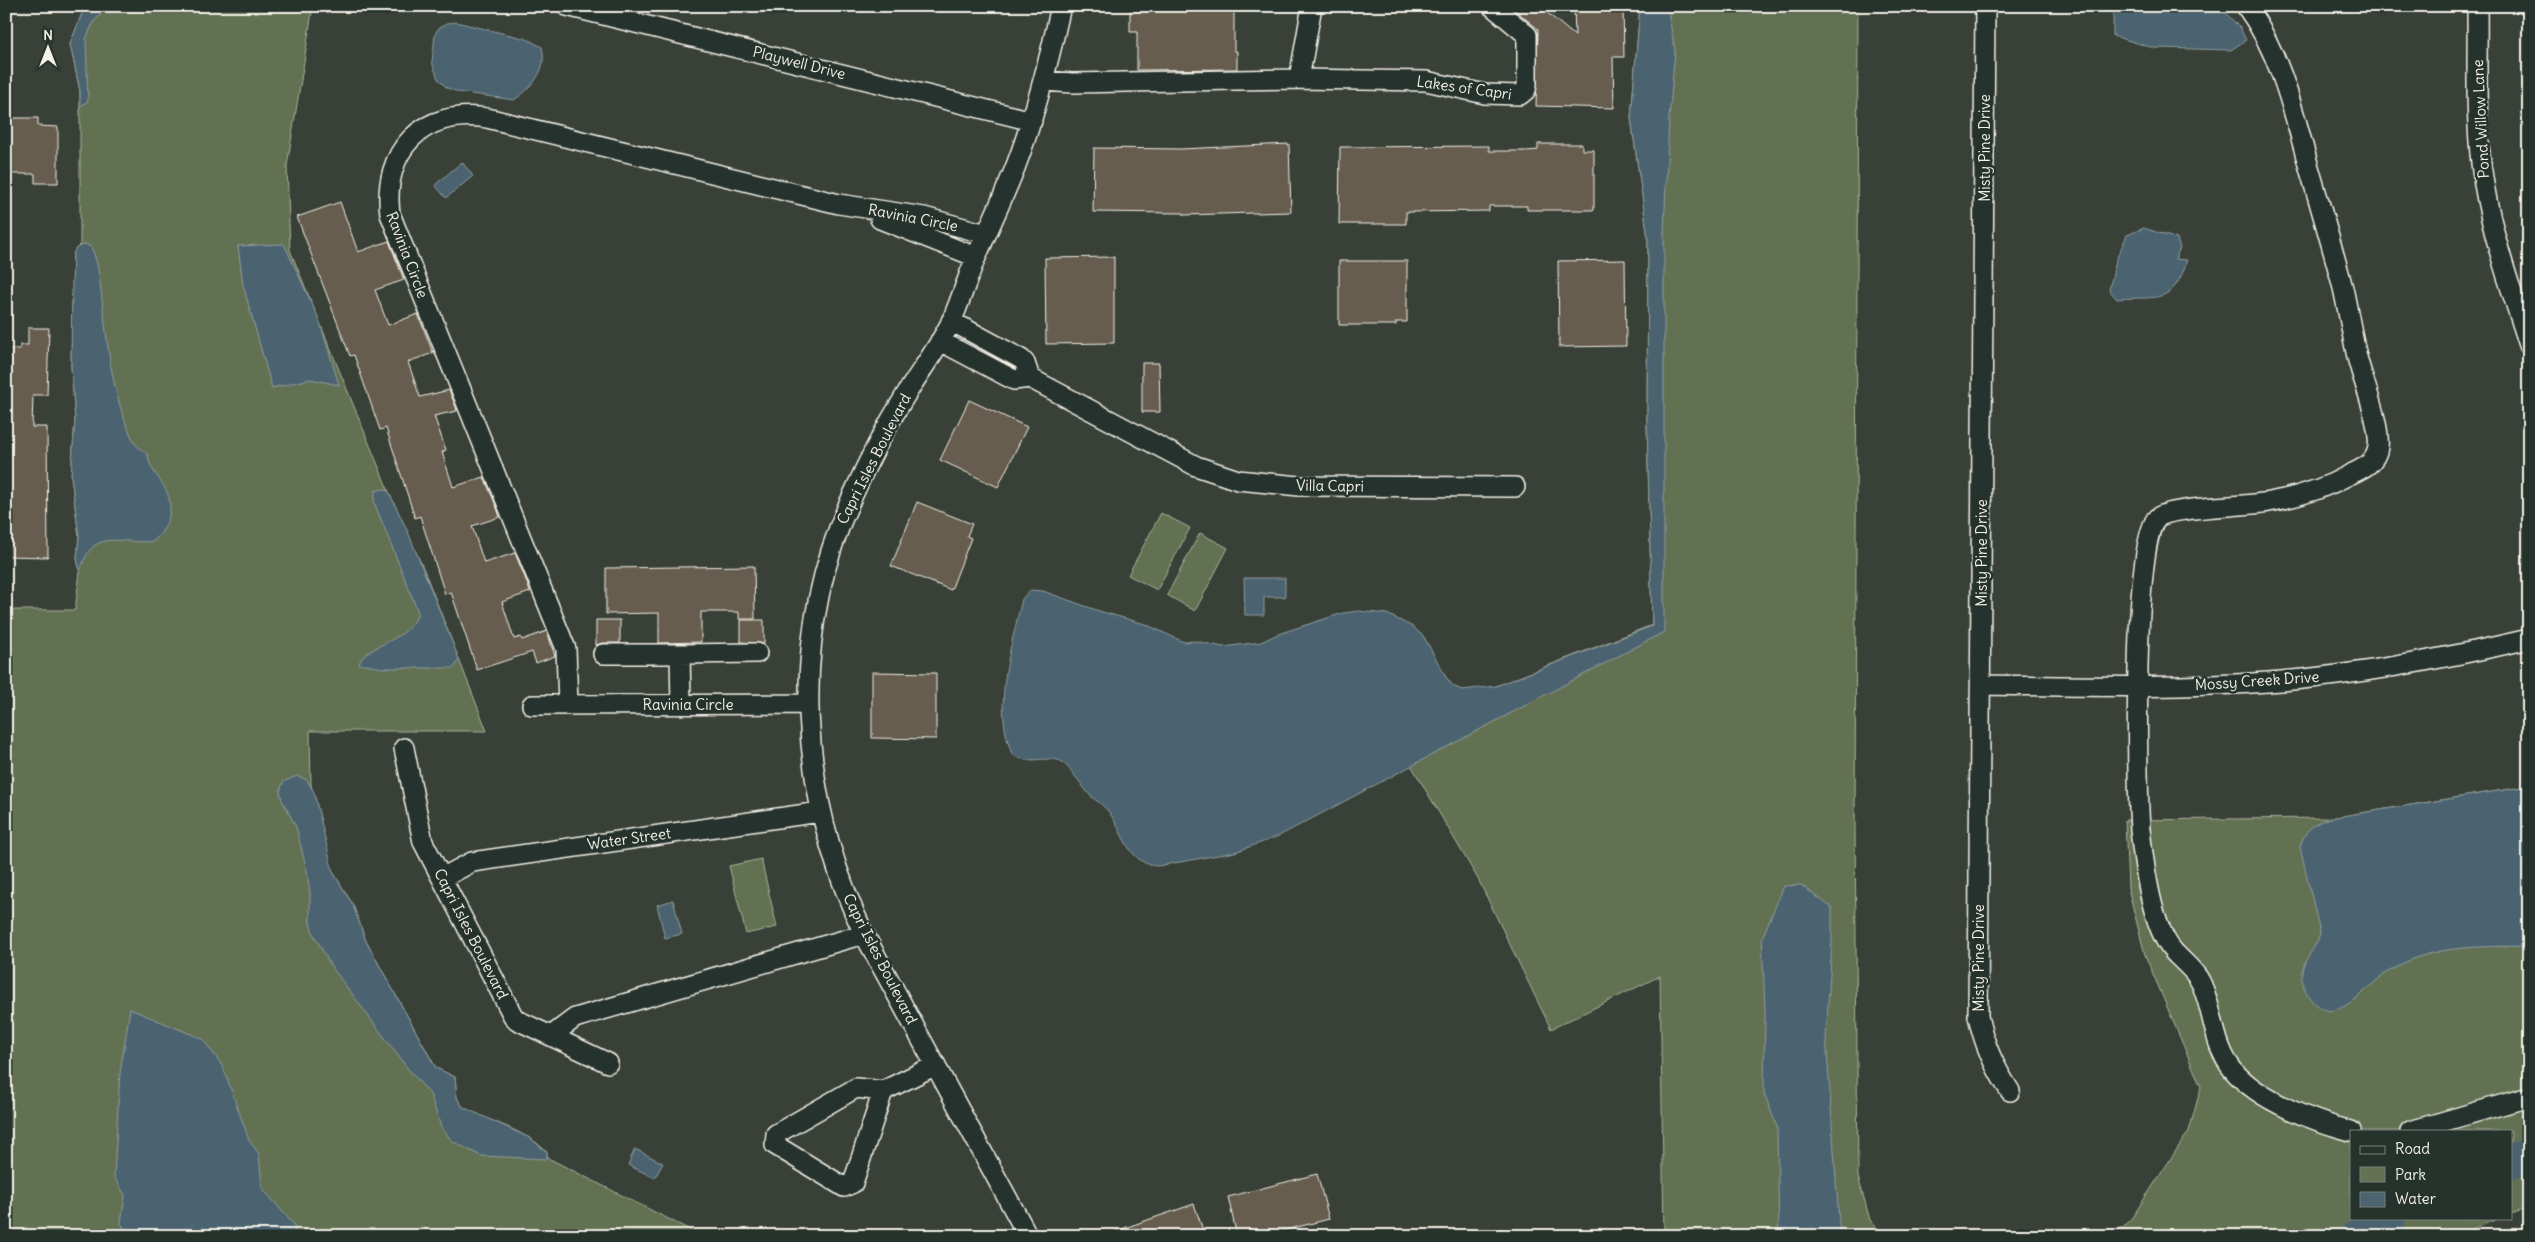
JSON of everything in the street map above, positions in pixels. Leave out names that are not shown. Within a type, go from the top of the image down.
[{"type":"street","name":"Playwell Drive","points":[[567,6],[1032,121]]},
{"type":"street","name":"Capri Isles Boulevard","points":[[1028,1236],[864,934],[839,877],[820,812],[810,749],[808,704],[811,642],[828,564],[843,516],[904,398],[951,321],[1015,167],[1032,121],[1044,81],[1061,6]]},
{"type":"street","points":[[1299,79],[1312,6]]},
{"type":"street","name":"Lakes of Capri","points":[[1044,81],[1072,83],[1299,79],[1426,81],[1485,94],[1520,95],[1526,90],[1527,35],[1492,6]]},
{"type":"street","name":"Misty Pine Drive","points":[[1985,6],[1982,685],[1978,1016],[1982,1037],[1994,1066],[2010,1091]]},
{"type":"street","points":[[2246,6],[2263,29],[2283,75],[2292,103],[2343,291],[2357,357],[2376,425],[2379,449],[2371,464],[2326,488],[2267,503],[2187,509],[2167,513],[2157,518],[2151,528],[2141,599],[2137,780],[2141,834],[2148,884],[2164,939],[2195,972],[2202,985],[2224,1058],[2238,1077],[2274,1102],[2322,1123],[2350,1131]]},
{"type":"street","name":"Pond Willow Lane","points":[[2476,6],[2480,149],[2484,184],[2491,217],[2529,345]]},
{"type":"street","name":"Ravinia Circle","points":[[568,705],[566,649],[390,214],[388,186],[399,153],[413,136],[429,125],[450,117],[474,116],[839,204],[924,217],[986,234]]},
{"type":"street","name":"Ravinia Circle","points":[[839,204],[916,232],[976,257]]},
{"type":"street","points":[[940,341],[1014,380],[1030,378],[1021,359],[951,321]]},
{"type":"street","name":"Villa Capri","points":[[1030,378],[1214,473],[1267,484],[1515,487]]},
{"type":"street","name":"Mossy Creek Drive","points":[[1982,685],[2212,685],[2328,676],[2458,656],[2529,639]]},
{"type":"street","points":[[603,654],[757,653]]},
{"type":"street","points":[[680,654],[681,705]]},
{"type":"street","name":"Ravinia Circle","points":[[532,705],[808,704]]},
{"type":"street","name":"Capri Isles Boulevard","points":[[404,748],[423,842],[513,1016],[517,1020],[608,1063]]},
{"type":"street","name":"Water Street","points":[[442,878],[472,862],[820,812]]},
{"type":"street","points":[[551,1036],[575,1018],[864,934]]},
{"type":"street","points":[[883,1091],[853,1183],[844,1186],[775,1145],[776,1134],[850,1089],[883,1091],[936,1065]]},
{"type":"street","points":[[2413,1130],[2529,1096]]},
{"type":"green space","points":[[85,6],[313,6],[287,166],[290,250],[389,492],[424,570],[487,731],[310,731],[311,785],[329,861],[333,872],[353,905],[366,941],[436,1068],[455,1077],[457,1098],[463,1107],[525,1135],[544,1150],[548,1158],[702,1236],[6,1236],[6,610],[75,610],[80,572],[77,558],[79,536],[71,476],[75,420],[71,366],[73,254],[80,245],[80,91],[70,44]]},
{"type":"green space","points":[[1640,6],[1858,6],[1855,824],[1858,1177],[1870,1220],[1885,1236],[1664,1236],[1660,976],[1551,1029],[1478,879],[1411,765],[1496,686],[1652,625],[1647,422],[1648,238],[1631,118]]},
{"type":"green space","points":[[1161,513],[1190,528],[1157,590],[1128,575]]},
{"type":"green space","points":[[1200,533],[1228,548],[1195,611],[1167,595]]},
{"type":"green space","points":[[2529,786],[2529,1207],[2512,1214],[2512,1130],[2350,1130],[2350,1220],[2495,1220],[2455,1236],[2110,1236],[2129,1222],[2189,1131],[2201,1087],[2145,955],[2128,888],[2125,820],[2330,818]]},
{"type":"green space","points":[[761,859],[777,927],[746,934],[729,866]]},
{"type":"water","points":[[85,6],[110,6],[94,21],[86,39],[88,101],[80,106],[80,91],[70,44]]},
{"type":"water","points":[[1640,6],[1667,6],[1675,50],[1669,119],[1664,231],[1664,632],[1277,837],[1235,852],[1158,866],[1140,860],[1133,854],[1109,812],[1088,793],[1061,761],[1055,759],[1030,760],[1018,758],[1012,754],[1006,735],[1004,716],[1005,676],[1022,599],[1030,590],[1043,591],[1099,611],[1145,624],[1184,642],[1195,641],[1223,647],[1261,642],[1278,634],[1343,613],[1358,611],[1387,614],[1413,627],[1424,637],[1446,677],[1453,686],[1462,690],[1496,686],[1652,626],[1647,422],[1648,238],[1631,118]]},
{"type":"water","points":[[2113,6],[2219,6],[2240,28],[2246,40],[2231,50],[2154,48],[2113,36]]},
{"type":"water","points":[[456,22],[527,39],[542,47],[543,63],[537,78],[527,90],[514,100],[458,92],[447,88],[438,79],[432,62],[435,34],[438,29],[447,23]]},
{"type":"water","points":[[462,162],[473,176],[446,198],[435,185]]},
{"type":"water","points":[[2144,228],[2177,239],[2180,248],[2175,259],[2187,260],[2182,275],[2176,285],[2162,296],[2117,299],[2109,290],[2116,260],[2127,235]]},
{"type":"water","points":[[85,244],[91,247],[98,269],[110,359],[121,410],[135,444],[148,455],[153,469],[166,490],[169,497],[170,511],[163,530],[154,541],[109,540],[100,542],[92,548],[86,557],[80,572],[77,558],[79,536],[71,476],[75,420],[71,366],[72,281],[73,254],[76,248]]},
{"type":"water","points":[[284,244],[319,319],[339,385],[310,379],[272,388],[243,285],[238,246]]},
{"type":"water","points":[[384,489],[389,492],[408,532],[457,654],[459,660],[454,668],[383,668],[359,664],[370,651],[407,630],[414,622],[418,612],[374,502],[375,491]]},
{"type":"water","points":[[1244,578],[1285,578],[1285,597],[1264,597],[1264,615],[1245,615]]},
{"type":"water","points":[[297,776],[307,780],[314,792],[333,872],[353,905],[366,941],[436,1068],[455,1077],[457,1098],[463,1107],[530,1138],[547,1152],[547,1159],[481,1156],[452,1141],[441,1127],[430,1094],[408,1069],[331,966],[313,933],[310,923],[310,893],[307,871],[296,827],[282,800],[280,791],[283,782]]},
{"type":"water","points":[[2529,786],[2529,946],[2475,947],[2424,955],[2391,970],[2343,1007],[2330,1011],[2316,1005],[2306,992],[2302,978],[2304,964],[2315,946],[2320,932],[2300,847],[2304,836],[2310,828],[2330,818]]},
{"type":"water","points":[[1801,885],[1832,908],[1832,942],[1826,1037],[1840,1236],[1779,1236],[1777,1127],[1764,1093],[1765,1008],[1762,938],[1784,886]]},
{"type":"water","points":[[673,900],[682,934],[665,938],[657,905]]},
{"type":"water","points":[[130,1009],[203,1039],[223,1067],[249,1140],[259,1154],[262,1188],[294,1225],[295,1236],[129,1236],[121,1223],[125,1195],[114,1177],[120,1073]]},
{"type":"water","points":[[635,1149],[663,1163],[655,1178],[628,1165]]},
{"type":"building","points":[[1130,6],[1234,6],[1234,51],[1237,51],[1237,69],[1137,70],[1137,32],[1130,32]]},
{"type":"building","points":[[1510,6],[1539,6],[1575,36],[1574,6],[1623,6],[1624,57],[1613,57],[1614,108],[1536,106],[1538,29]]},
{"type":"building","points":[[9,118],[38,118],[38,126],[58,127],[58,183],[35,183],[35,174],[9,174]]},
{"type":"building","points":[[1289,144],[1291,212],[1183,215],[1183,213],[1093,212],[1094,148],[1181,149]]},
{"type":"building","points":[[1538,144],[1582,144],[1582,150],[1594,150],[1594,210],[1527,210],[1527,206],[1489,206],[1489,211],[1406,212],[1406,224],[1339,224],[1340,147],[1489,146],[1489,151],[1527,151],[1538,150]]},
{"type":"building","points":[[340,202],[358,252],[389,241],[404,280],[375,290],[388,325],[418,314],[433,353],[408,362],[420,397],[449,390],[456,407],[457,411],[434,416],[446,450],[442,452],[453,487],[484,477],[497,508],[500,517],[472,526],[484,563],[515,553],[526,580],[530,592],[502,602],[514,639],[521,637],[522,640],[547,631],[555,656],[536,663],[532,652],[477,670],[451,592],[445,594],[420,516],[415,518],[386,428],[380,430],[354,355],[350,356],[297,217]]},
{"type":"building","points":[[1114,257],[1114,343],[1046,344],[1045,258]]},
{"type":"building","points":[[1625,260],[1626,346],[1559,347],[1558,261]]},
{"type":"building","points":[[1339,261],[1407,261],[1407,322],[1396,322],[1396,325],[1339,325]]},
{"type":"building","points":[[28,328],[49,328],[47,395],[33,395],[32,427],[47,427],[48,557],[6,556],[8,349],[20,349],[20,345],[28,345]]},
{"type":"building","points":[[1142,363],[1159,363],[1160,412],[1142,412]]},
{"type":"building","points":[[969,400],[1027,427],[998,487],[940,460]]},
{"type":"building","points":[[917,502],[972,524],[967,536],[971,538],[951,590],[891,566]]},
{"type":"building","points":[[754,566],[755,619],[739,619],[739,612],[701,612],[701,642],[659,643],[659,613],[606,614],[606,568]]},
{"type":"building","points":[[596,620],[620,620],[620,643],[596,645]]},
{"type":"building","points":[[741,620],[764,620],[764,644],[741,642]]},
{"type":"building","points":[[872,672],[936,673],[936,739],[872,738]]},
{"type":"building","points":[[1317,1174],[1329,1219],[1262,1236],[1237,1236],[1228,1197]]},
{"type":"building","points":[[1194,1204],[1205,1236],[1110,1236],[1110,1233]]},
{"type":"waterway","points":[[2512,1162],[2529,1156]]},
{"type":"waterway","points":[[2358,1236],[2386,1220]]}]
